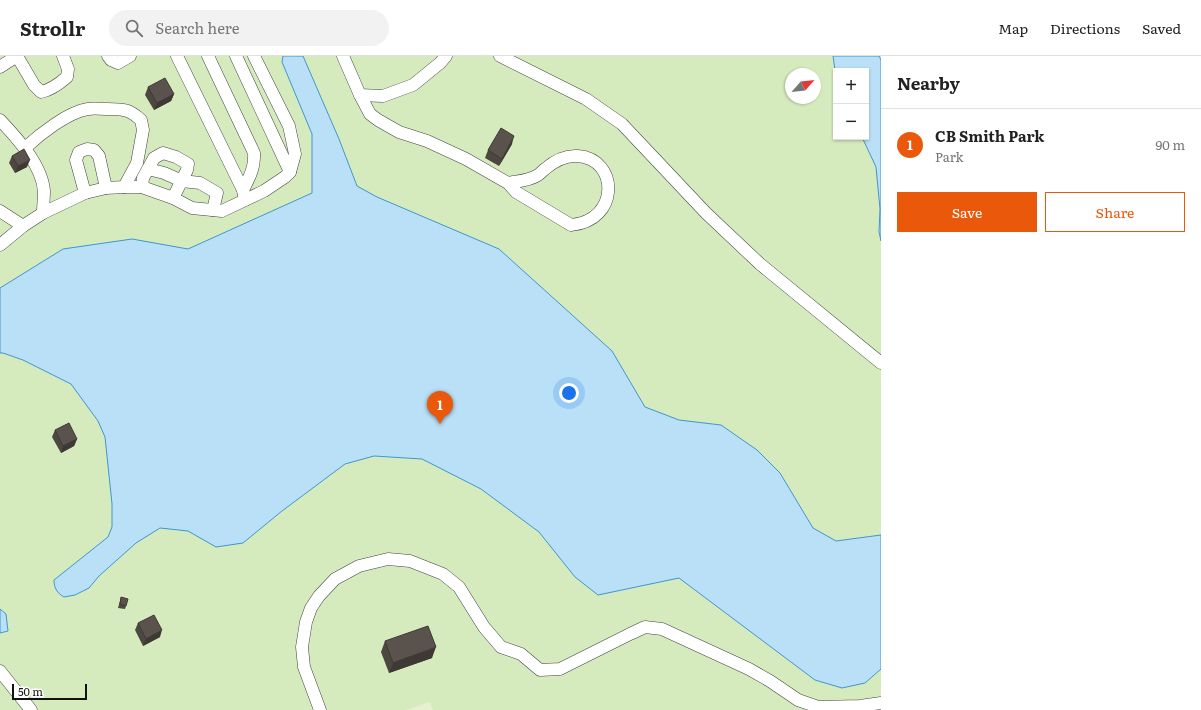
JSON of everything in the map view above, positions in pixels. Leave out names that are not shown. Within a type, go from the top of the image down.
[{"type":"street","points":[[0,67],[17,56],[34,85],[41,92],[48,91],[67,77],[68,69],[64,56]]},
{"type":"street","points":[[108,56],[111,60],[118,62],[130,56]]},
{"type":"street","points":[[177,56],[244,195]]},
{"type":"street","points":[[208,56],[254,153],[254,168],[244,195]]},
{"type":"street","points":[[236,56],[290,172]]},
{"type":"street","points":[[0,245],[23,226],[43,213],[85,193],[106,188],[142,187],[173,198],[192,208],[222,211],[244,195],[264,191],[285,177],[290,172],[295,154],[289,126],[254,56]]},
{"type":"street","points":[[343,56],[370,114],[378,120],[398,132],[427,141],[466,159],[508,183],[516,192],[571,225],[590,221],[601,211],[606,202],[609,190],[604,172],[598,164],[589,158],[578,156],[565,157],[555,161],[538,175],[525,180],[508,183]]},
{"type":"street","points":[[360,95],[383,96],[413,85],[440,63],[446,56]]},
{"type":"street","points":[[500,56],[586,98],[622,124],[706,213],[760,264],[881,363]]},
{"type":"street","points":[[25,148],[41,134],[69,116],[88,109],[123,109],[132,113],[141,120],[143,130],[137,163],[124,187]]},
{"type":"street","points":[[0,120],[25,148],[41,177],[44,191],[43,213]]},
{"type":"street","points":[[85,193],[76,160],[79,152],[87,149],[94,150],[99,156],[106,188]]},
{"type":"street","points":[[142,187],[143,178],[154,158],[163,153],[176,157],[188,164],[187,170],[173,198]]},
{"type":"street","points":[[148,169],[164,172],[182,181],[200,183],[217,193],[213,210]]},
{"type":"street","points":[[0,211],[23,226]]},
{"type":"street","points":[[320,710],[304,667],[302,647],[306,622],[311,608],[319,596],[335,579],[359,566],[388,559],[410,561],[443,574],[459,587],[484,627],[501,647],[521,654],[540,670],[560,669],[645,628],[662,629],[749,670],[770,681],[798,700],[818,707],[860,706],[881,703]]},
{"type":"street","points":[[0,671],[31,710]]},
{"type":"green space","points":[[0,56],[881,56],[881,710],[0,710]]},
{"type":"green space","points":[[430,702],[433,710],[406,710]]},
{"type":"water","points":[[283,56],[303,56],[339,139],[357,186],[377,197],[499,249],[612,351],[645,407],[679,420],[721,425],[757,450],[780,473],[813,528],[836,541],[881,535],[881,669],[865,683],[842,688],[815,680],[679,578],[598,595],[575,577],[539,532],[481,489],[422,459],[374,456],[345,464],[282,511],[243,543],[216,547],[188,531],[160,528],[136,543],[99,576],[89,588],[75,595],[64,597],[59,594],[55,588],[54,580],[108,537],[112,527],[112,504],[105,437],[98,421],[71,384],[23,360],[0,353],[0,288],[63,249],[132,239],[188,249],[312,193],[312,134],[282,62]]},
{"type":"water","points":[[833,56],[879,56],[881,60],[881,241],[879,232],[880,209],[876,167],[863,140],[869,140],[869,68],[835,68]]},
{"type":"water","points":[[0,609],[6,614],[8,631],[0,633]]},
{"type":"building","points":[[165,78],[174,94],[157,103],[148,87]]},
{"type":"building","points":[[501,128],[514,136],[502,159],[488,150]]},
{"type":"building","points":[[24,149],[30,160],[18,166],[12,156]]},
{"type":"building","points":[[69,423],[77,439],[63,446],[55,430]]},
{"type":"building","points":[[121,597],[128,599],[126,606],[120,604]]},
{"type":"building","points":[[154,615],[162,630],[146,639],[138,623]]},
{"type":"building","points":[[428,626],[436,647],[393,663],[385,641]]},
{"type":"place","name":"CB Smith Park","points":[[440,424]]}]
